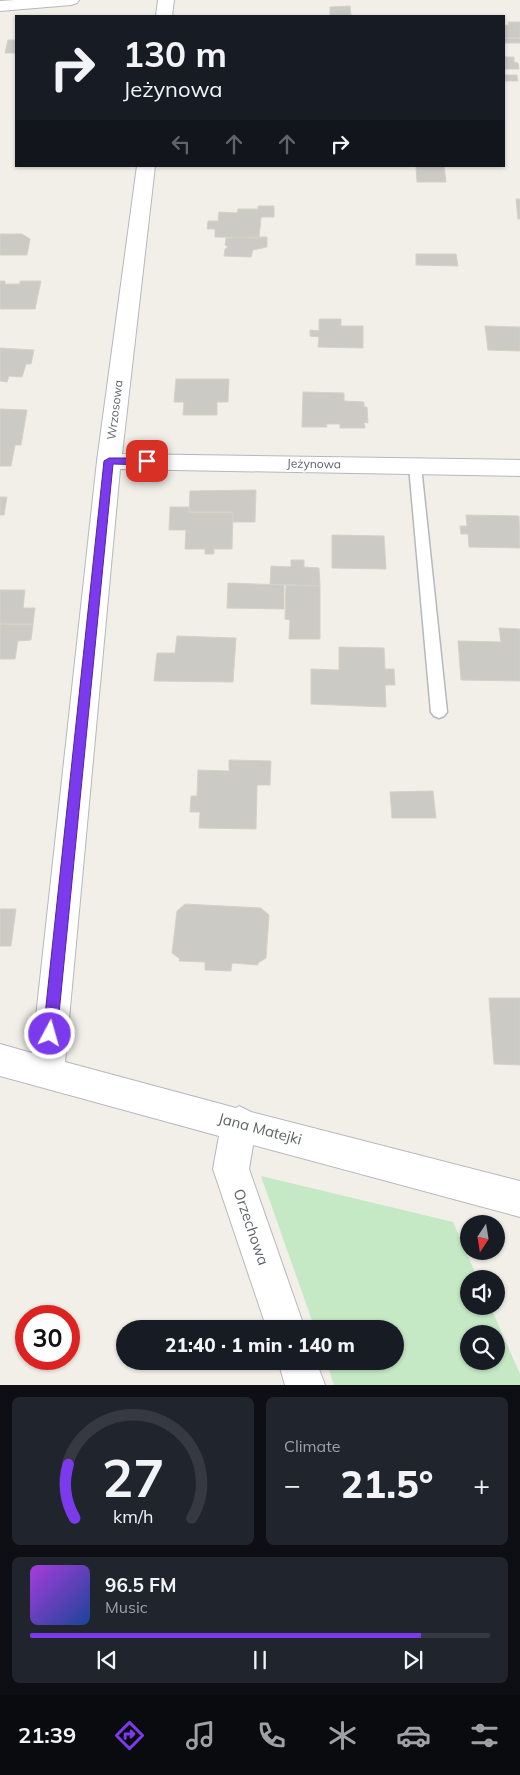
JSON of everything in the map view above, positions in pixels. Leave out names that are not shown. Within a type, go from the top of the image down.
[{"type":"street","points":[[0,6],[71,0]]},
{"type":"street","points":[[164,15],[166,0]]},
{"type":"street","name":"Wrzosowa","points":[[46,1072],[109,461],[146,167]]},
{"type":"street","name":"Jeżynowa","points":[[109,461],[520,468]]},
{"type":"street","name":"Jana Matejki","points":[[0,1060],[239,1123],[420,1174],[520,1199]]},
{"type":"street","name":"Orzechowa","points":[[239,1123],[231,1169],[283,1320]]},
{"type":"street","points":[[300,1370],[305,1385]]},
{"type":"lane","points":[[415,466],[439,712]]},
{"type":"green space","points":[[261,1176],[453,1222],[460,1238],[460,1260],[470,1260],[474,1270],[460,1270],[460,1315],[494,1315],[498,1325],[460,1325],[460,1370],[505,1370],[505,1340],[520,1374],[520,1385],[334,1385],[329,1370],[404,1370],[404,1320],[312,1320]]},
{"type":"building","points":[[350,6],[351,15],[330,15],[330,7]]},
{"type":"building","points":[[508,22],[520,22],[520,38],[505,38],[505,25],[509,25]]},
{"type":"building","points":[[505,38],[520,38],[520,43],[505,43]]},
{"type":"building","points":[[8,40],[15,40],[15,53],[5,53]]},
{"type":"building","points":[[505,57],[514,57],[514,62],[518,63],[519,69],[505,69]]},
{"type":"building","points":[[505,75],[517,75],[518,81],[505,81]]},
{"type":"building","points":[[416,167],[444,167],[446,182],[417,182]]},
{"type":"building","points":[[516,199],[520,199],[520,219],[518,219]]},
{"type":"building","points":[[258,206],[274,206],[274,217],[261,217],[259,238],[215,237],[215,229],[207,229],[208,221],[218,221],[219,212],[237,213],[238,209],[258,209]]},
{"type":"building","points":[[0,234],[22,234],[30,239],[27,255],[0,255]]},
{"type":"building","points":[[267,237],[267,247],[253,250],[251,257],[224,256],[225,249],[228,247],[225,245],[226,238]]},
{"type":"building","points":[[416,254],[456,254],[458,266],[416,265]]},
{"type":"building","points":[[0,281],[5,281],[5,284],[20,284],[20,281],[41,281],[35,309],[0,309]]},
{"type":"building","points":[[319,319],[341,319],[341,326],[363,326],[363,348],[318,347],[319,337],[310,336],[310,330],[319,331]]},
{"type":"building","points":[[485,326],[520,327],[520,351],[488,350]]},
{"type":"building","points":[[0,348],[34,350],[31,364],[26,364],[22,377],[9,376],[7,382],[0,381]]},
{"type":"building","points":[[176,379],[229,379],[228,402],[217,402],[217,415],[183,415],[184,402],[174,402]]},
{"type":"building","points":[[303,392],[344,393],[344,401],[364,402],[364,407],[367,407],[368,423],[364,422],[365,428],[340,428],[340,424],[326,424],[327,427],[302,427]]},
{"type":"building","points":[[0,409],[27,410],[21,445],[15,445],[11,466],[0,466]]},
{"type":"building","points":[[256,490],[255,522],[233,522],[233,512],[189,512],[190,491]]},
{"type":"building","points":[[0,497],[7,497],[4,515],[0,515]]},
{"type":"building","points":[[170,507],[189,507],[189,512],[233,512],[232,549],[214,549],[214,554],[205,554],[205,549],[185,549],[186,530],[169,530]]},
{"type":"building","points":[[466,515],[519,516],[520,548],[469,547],[468,534],[461,534],[460,526],[467,526]]},
{"type":"building","points":[[332,535],[384,536],[386,569],[332,568]]},
{"type":"building","points":[[291,560],[304,560],[304,567],[319,568],[320,586],[270,584],[271,566],[291,567]]},
{"type":"building","points":[[228,583],[284,585],[284,609],[227,608]]},
{"type":"building","points":[[286,585],[320,586],[320,639],[289,639],[290,620],[285,619]]},
{"type":"building","points":[[0,590],[25,590],[23,608],[35,608],[33,624],[0,624]]},
{"type":"building","points":[[0,624],[33,624],[31,640],[18,641],[15,659],[0,659]]},
{"type":"building","points":[[499,628],[520,629],[520,681],[461,680],[458,641],[501,642]]},
{"type":"building","points":[[177,636],[236,638],[233,682],[154,681],[157,653],[175,653]]},
{"type":"building","points":[[339,647],[384,648],[385,669],[394,669],[395,685],[385,685],[386,707],[311,704],[311,669],[339,670]]},
{"type":"building","points":[[229,760],[271,761],[270,785],[257,785],[256,829],[199,828],[200,812],[190,812],[191,796],[197,796],[198,770],[229,771]]},
{"type":"building","points":[[433,791],[436,818],[392,818],[390,792]]},
{"type":"building","points":[[185,904],[261,908],[269,915],[266,958],[258,963],[258,965],[232,963],[231,971],[205,970],[205,962],[179,961],[180,959],[172,953],[177,911]]},
{"type":"building","points":[[0,909],[16,909],[11,946],[0,946]]},
{"type":"building","points":[[489,998],[520,998],[520,1065],[494,1064]]},
{"type":"route","points":[[50,1034],[109,461],[147,461]]}]
